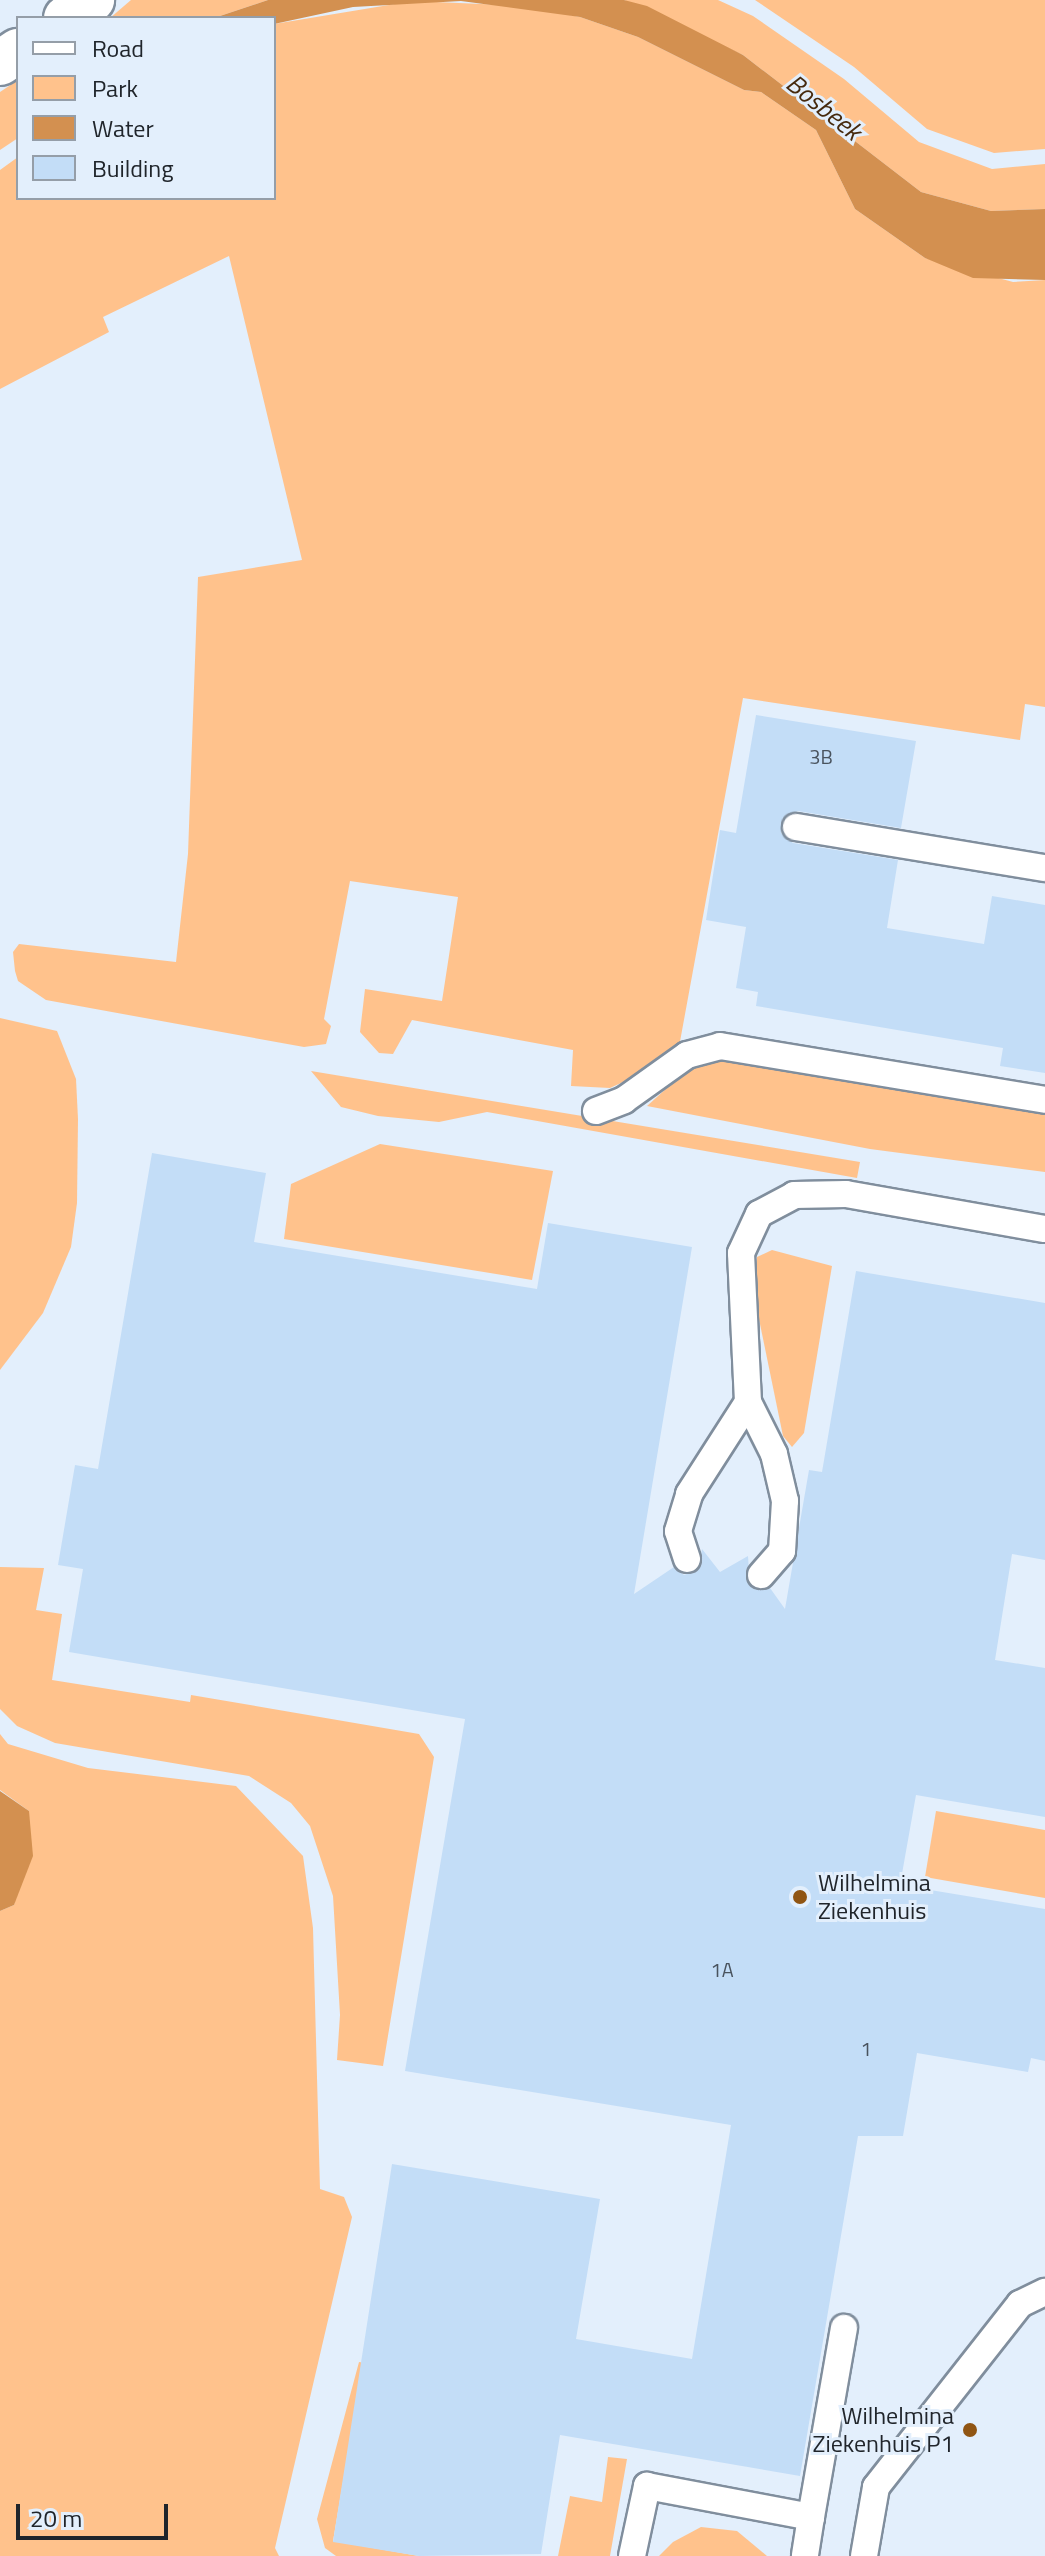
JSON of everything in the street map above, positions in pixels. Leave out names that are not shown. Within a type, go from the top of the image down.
[{"type":"street","points":[[69,16],[92,0]]},
{"type":"lane","points":[[796,827],[1045,868]]},
{"type":"lane","points":[[596,1111],[624,1100],[687,1055],[720,1046],[1045,1100]]},
{"type":"lane","points":[[761,1575],[782,1551],[785,1501],[774,1454],[748,1402],[741,1253],[759,1214],[794,1195],[846,1194],[1045,1229]]},
{"type":"lane","points":[[687,1559],[678,1531],[689,1494],[748,1402]]},
{"type":"lane","points":[[864,2556],[876,2487],[1020,2304],[1045,2292]]},
{"type":"lane","points":[[805,2556],[844,2328]]},
{"type":"lane","points":[[632,2556],[647,2486],[811,2517]]},
{"type":"green space","points":[[131,0],[268,0],[220,16],[112,16]]},
{"type":"green space","points":[[624,0],[718,0],[753,16],[844,79],[919,142],[992,169],[1045,164],[1045,209],[991,211],[921,192],[743,55]]},
{"type":"green space","points":[[755,0],[1045,0],[1045,149],[994,153],[927,129],[854,67]]},
{"type":"green space","points":[[413,1],[524,6],[580,17],[638,37],[744,90],[761,92],[816,130],[855,209],[925,258],[1013,282],[1045,280],[1045,707],[1025,704],[1020,740],[743,698],[679,1047],[647,1071],[610,1088],[571,1086],[573,1050],[412,1020],[393,1054],[379,1053],[360,1032],[365,989],[442,1001],[458,897],[350,881],[324,1019],[331,1026],[326,1044],[304,1047],[46,1000],[18,981],[13,952],[19,944],[176,962],[188,854],[198,577],[302,560],[229,256],[103,317],[109,332],[0,389],[0,170],[16,158],[16,200],[276,200],[276,24]]},
{"type":"green space","points":[[16,81],[16,139],[0,150],[0,92]]},
{"type":"green space","points":[[0,1018],[57,1031],[76,1079],[78,1119],[77,1203],[71,1247],[43,1313],[0,1370]]},
{"type":"green space","points":[[714,1058],[1045,1110],[1045,1172],[870,1149],[647,1106],[688,1069]]},
{"type":"green space","points":[[311,1071],[860,1162],[857,1178],[487,1112],[439,1122],[378,1116],[341,1107]]},
{"type":"green space","points":[[380,1144],[553,1171],[532,1280],[284,1239],[291,1184]]},
{"type":"green space","points":[[772,1250],[832,1266],[804,1433],[792,1447],[783,1436],[753,1290],[757,1257]]},
{"type":"green space","points":[[0,1567],[44,1568],[36,1610],[62,1614],[52,1680],[190,1702],[191,1695],[419,1734],[434,1757],[383,2066],[337,2060],[340,2015],[333,1896],[310,1826],[291,1803],[249,1776],[55,1743],[17,1726],[0,1709]]},
{"type":"green space","points":[[0,1734],[8,1744],[88,1768],[236,1786],[303,1856],[313,1928],[320,2189],[344,2197],[352,2217],[275,2548],[279,2556],[0,2556],[0,1911],[14,1905],[29,1811],[0,1790]]},
{"type":"green space","points":[[936,1811],[1045,1830],[1045,1898],[925,1877]]},
{"type":"green space","points":[[359,2362],[521,2390],[360,2381],[333,2541],[419,2556],[336,2556],[325,2548],[317,2519]]},
{"type":"green space","points":[[608,2457],[627,2459],[610,2556],[558,2556],[570,2496],[602,2502]]},
{"type":"green space","points":[[701,2527],[737,2531],[767,2556],[659,2556],[673,2542]]},
{"type":"water","points":[[268,0],[624,0],[647,6],[743,55],[921,192],[991,211],[1045,209],[1045,280],[973,278],[925,258],[855,209],[816,130],[761,92],[744,90],[638,37],[580,17],[461,1],[353,7],[276,24],[276,16],[220,16]]},
{"type":"water","points":[[0,1791],[29,1811],[33,1856],[14,1905],[0,1911]]},
{"type":"building","points":[[756,715],[916,741],[901,828],[798,811],[783,818],[781,833],[793,843],[898,860],[887,928],[984,944],[992,896],[1045,905],[1045,1073],[1000,1066],[1003,1048],[756,1006],[758,992],[736,988],[746,927],[706,920],[720,830],[736,833]]},
{"type":"building","name":"Wilhelmina Ziekenhuis","points":[[152,1153],[266,1173],[254,1242],[537,1289],[548,1223],[692,1247],[634,1594],[674,1567],[684,1575],[698,1570],[702,1549],[720,1572],[748,1556],[750,1586],[770,1588],[785,1609],[809,1470],[822,1472],[856,1271],[1045,1303],[1045,1560],[1012,1554],[995,1660],[1045,1668],[1045,1817],[916,1795],[900,1885],[1045,1909],[1045,2061],[1031,2058],[1028,2072],[917,2053],[903,2136],[858,2136],[800,2476],[560,2435],[541,2554],[419,2556],[333,2542],[392,2164],[600,2199],[576,2339],[692,2359],[731,2125],[405,2071],[465,1719],[69,1652],[83,1569],[58,1565],[75,1465],[98,1469]]},
{"type":"place","name":"Wilhelmina Ziekenhuis","points":[[800,1897]]},
{"type":"place","name":"Wilhelmina Ziekenhuis P1","points":[[970,2430]]},
{"type":"water label","name":"Bosbeek","points":[[824,107]]}]
